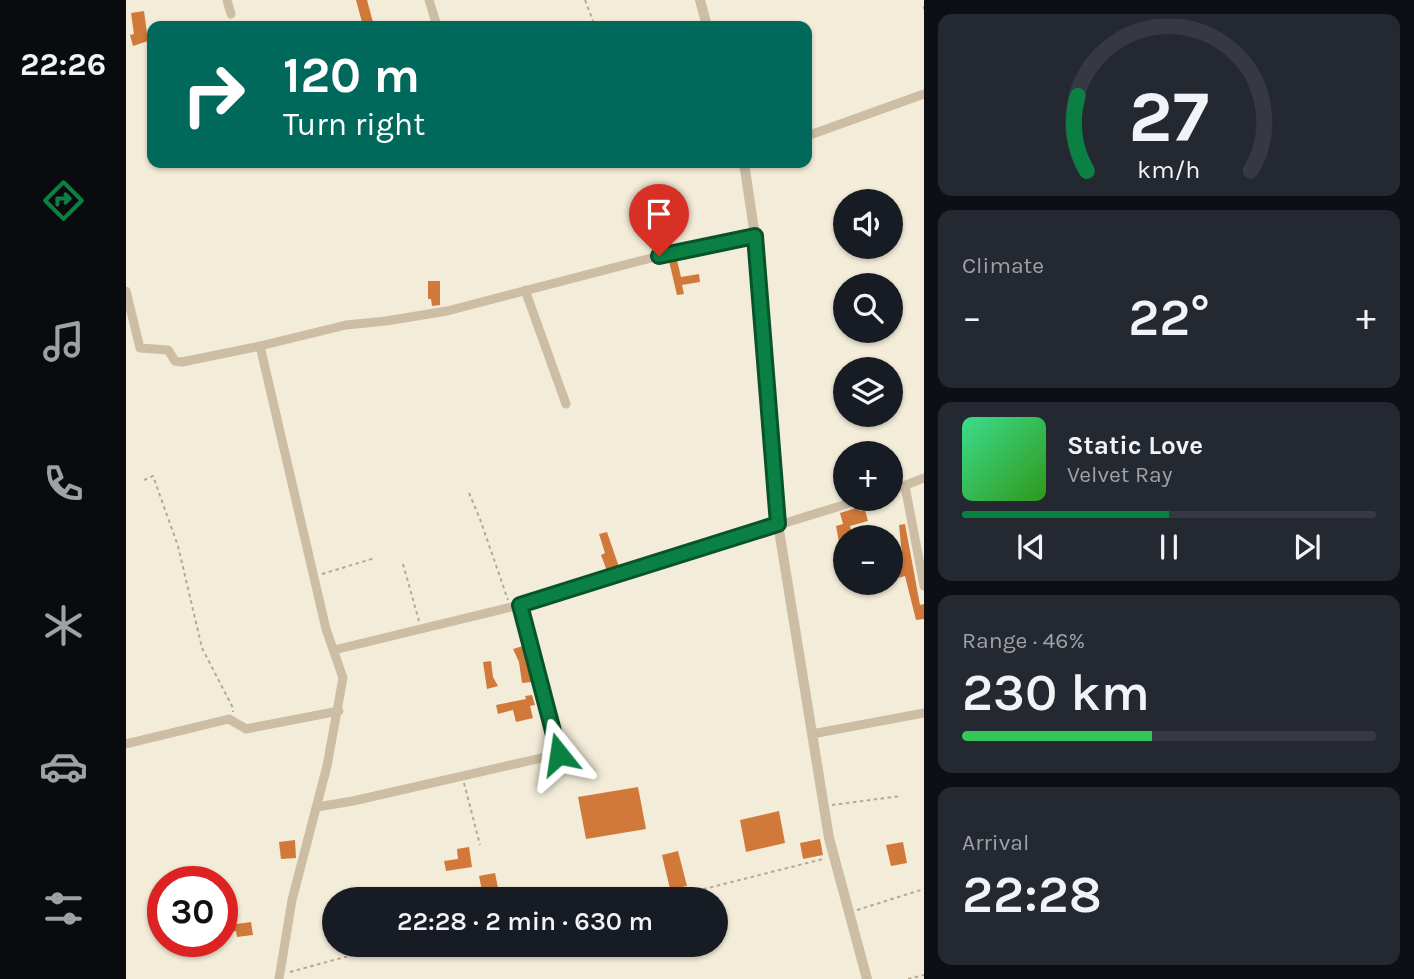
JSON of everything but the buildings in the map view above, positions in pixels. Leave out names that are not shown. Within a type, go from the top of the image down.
[{"type":"street","points":[[227,0],[231,14]]},
{"type":"street","points":[[429,0],[435,21]]},
{"type":"street","points":[[700,0],[706,21]]},
{"type":"street","points":[[812,134],[924,94]]},
{"type":"street","points":[[745,168],[755,236],[778,524],[824,806],[834,856],[867,979]]},
{"type":"street","points":[[126,291],[140,348],[169,350],[176,361],[182,362],[346,325],[447,311],[659,256],[755,236]]},
{"type":"street","points":[[525,290],[566,404]]},
{"type":"street","points":[[260,346],[326,629],[344,678],[317,807],[292,900],[279,977]]},
{"type":"street","points":[[924,478],[905,486],[924,586]]},
{"type":"street","points":[[334,650],[515,606],[833,508]]},
{"type":"street","points":[[317,807],[559,754],[515,606]]},
{"type":"street","points":[[126,744],[229,719],[246,729],[338,711]]},
{"type":"street","points":[[812,734],[924,713]]},
{"type":"path","points":[[585,0],[594,21]]},
{"type":"path","points":[[924,6],[924,12]]},
{"type":"path","points":[[144,480],[153,476],[181,556],[202,648],[233,708],[233,720]]},
{"type":"path","points":[[469,493],[515,606]]},
{"type":"path","points":[[314,576],[375,558]]},
{"type":"path","points":[[404,565],[421,629]]},
{"type":"path","points":[[462,775],[480,845]]},
{"type":"path","points":[[824,806],[901,796]]},
{"type":"path","points":[[712,887],[834,856]]},
{"type":"path","points":[[849,912],[924,890]]},
{"type":"path","points":[[279,977],[348,957]]},
{"type":"path","points":[[908,979],[924,975]]},
{"type":"route","points":[[559,754],[520,605],[778,524],[755,236],[659,256]]}]
